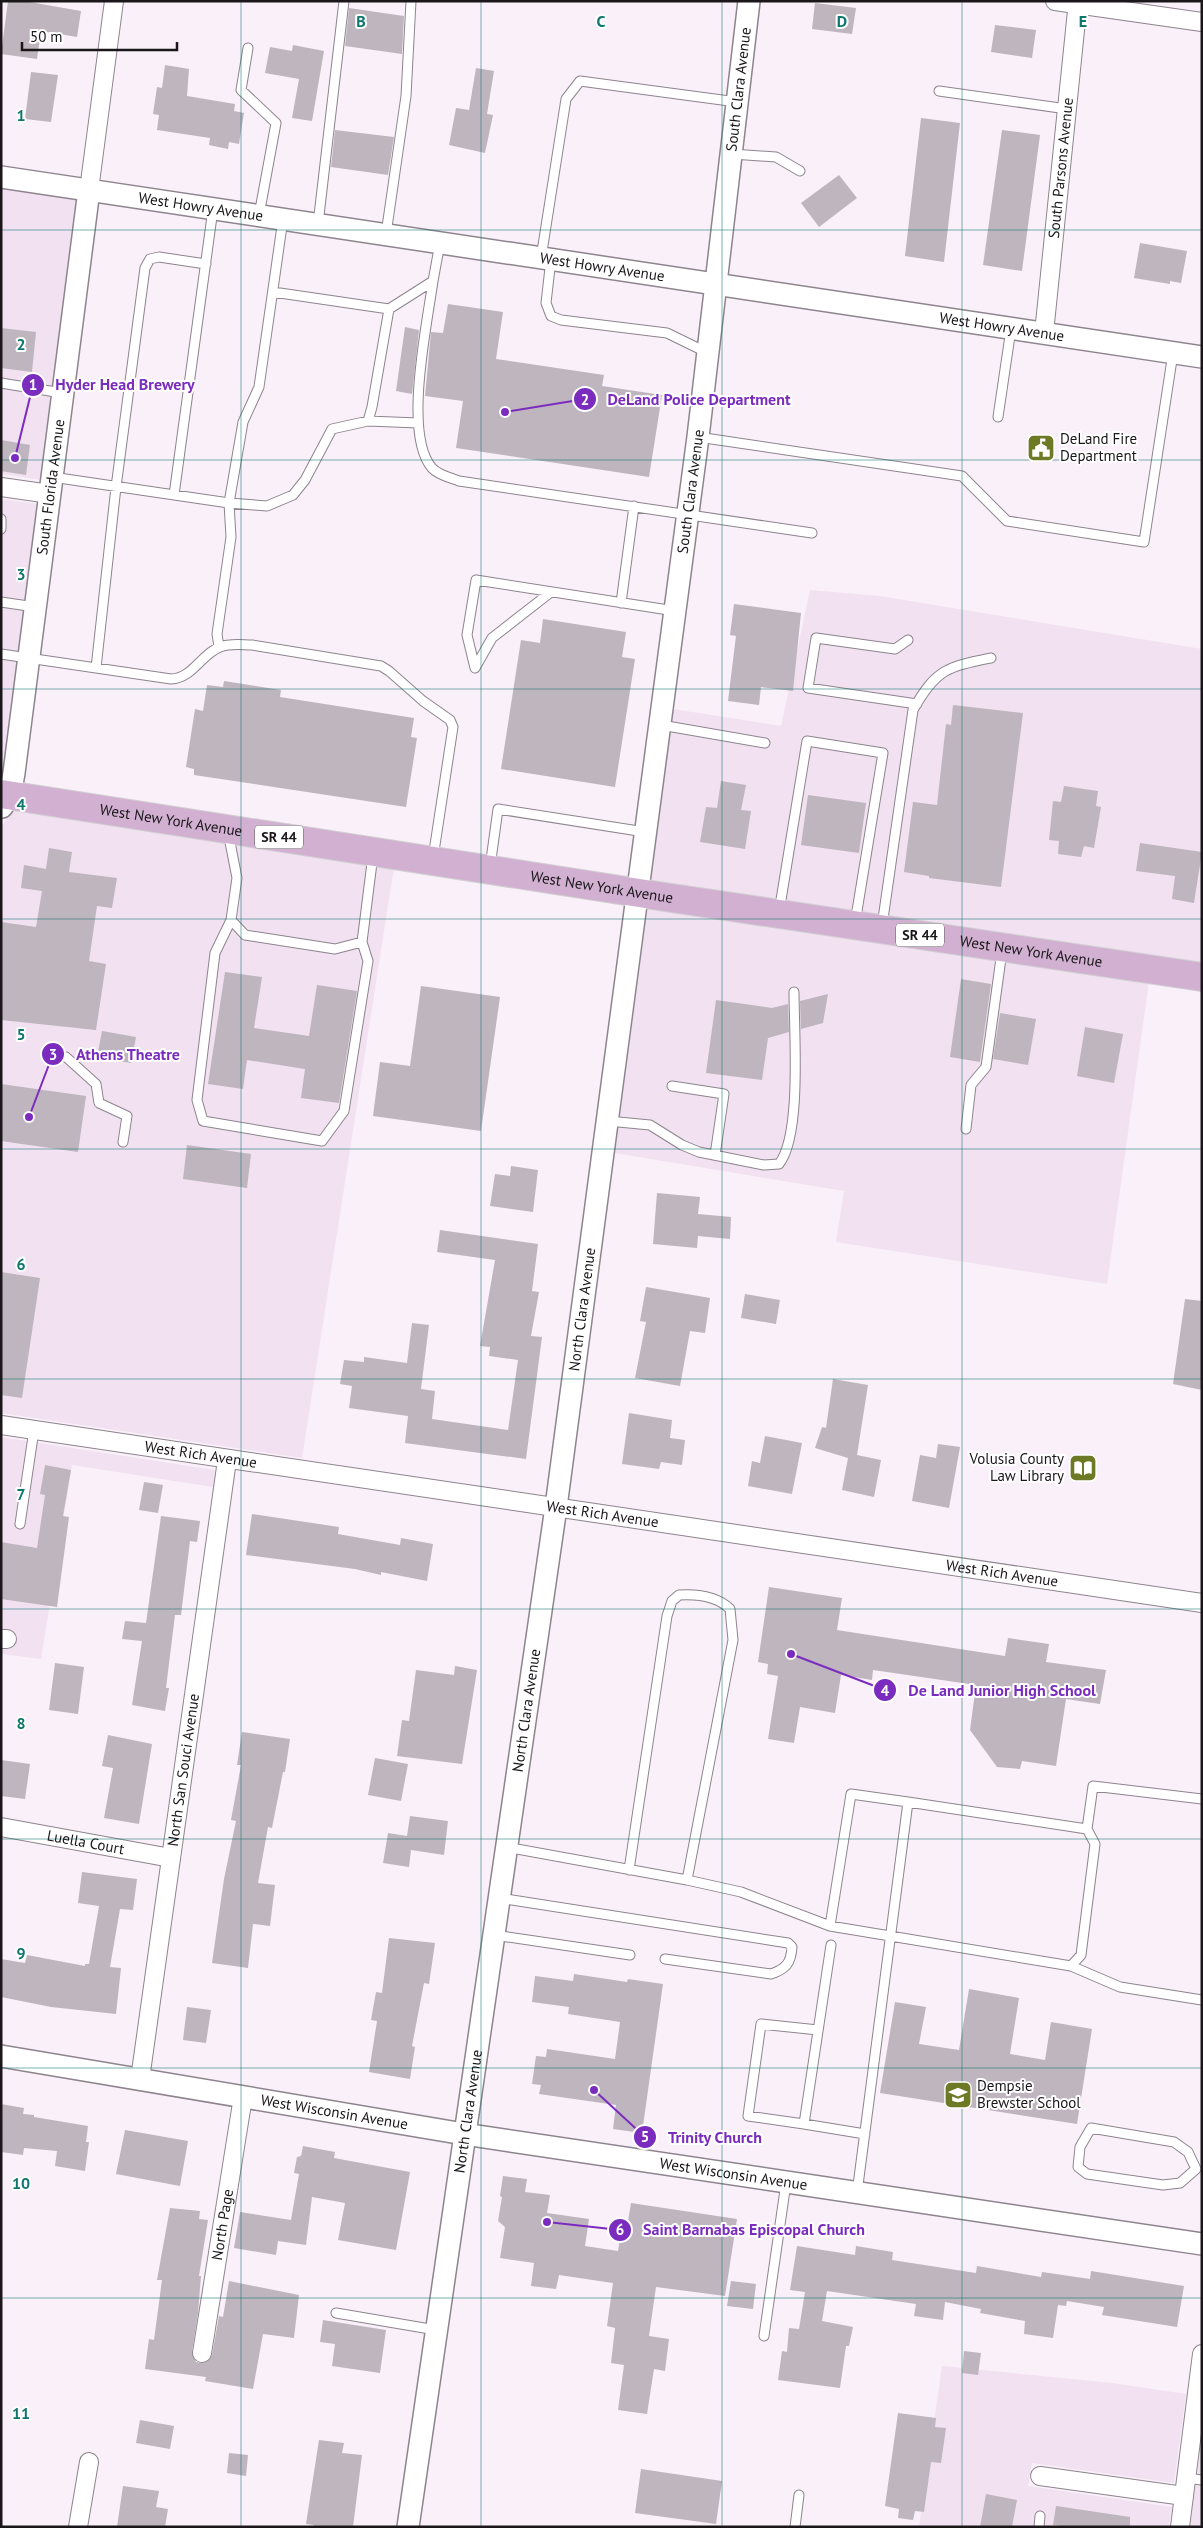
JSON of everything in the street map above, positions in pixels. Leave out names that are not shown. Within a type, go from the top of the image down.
[{"type":"main road","name":"West New York Avenue","points":[[4,799],[228,829],[639,893],[1202,977]]},
{"type":"street","name":"South Florida Avenue","points":[[4,799],[29,658],[114,1]]},
{"type":"street","name":"South Clara Avenue","points":[[639,893],[717,284],[749,1]]},
{"type":"street","points":[[1055,1],[1202,22]]},
{"type":"street","name":"South Parsons Avenue","points":[[1044,334],[1078,3]]},
{"type":"street","name":"West Howry Avenue","points":[[1,177],[1202,357]]},
{"type":"street","points":[[1,487],[51,486]]},
{"type":"street","name":"North Clara Avenue","points":[[408,2527],[556,1507],[639,893]]},
{"type":"street","name":"West Rich Avenue","points":[[1,1425],[1202,1603]]},
{"type":"street","name":"North San Souci Avenue","points":[[140,2079],[227,1460]]},
{"type":"street","name":"Luella Court","points":[[1,1827],[171,1858]]},
{"type":"street","name":"West Wisconsin Avenue","points":[[1,2056],[464,2134],[1202,2244]]},
{"type":"street","name":"North Page","points":[[202,2353],[243,2097]]},
{"type":"street","points":[[1180,2527],[1184,2496],[1194,2479],[1202,2354]]},
{"type":"street","points":[[78,2527],[88,2462]]},
{"type":"street","points":[[1040,2476],[1184,2496]]},
{"type":"lane","points":[[318,224],[344,1]]},
{"type":"lane","points":[[386,234],[406,96],[411,1]]},
{"type":"lane","points":[[248,48],[242,90],[276,123],[259,215]]},
{"type":"lane","points":[[708,354],[667,333],[561,320],[551,316],[546,303],[546,259],[566,99],[580,81],[737,102]]},
{"type":"lane","points":[[939,92],[1067,109]]},
{"type":"lane","points":[[731,154],[776,157],[800,171]]},
{"type":"lane","points":[[174,495],[213,208]]},
{"type":"lane","points":[[219,647],[217,634],[231,537],[229,503],[243,422],[259,387],[283,219]]},
{"type":"lane","points":[[440,243],[433,281],[416,413],[421,448],[432,469],[459,481],[812,534]]},
{"type":"lane","points":[[96,668],[116,487],[146,264],[150,260],[159,257],[206,264]]},
{"type":"lane","points":[[273,292],[388,310],[433,281]]},
{"type":"lane","points":[[368,421],[388,310]]},
{"type":"lane","points":[[998,417],[1011,328]]},
{"type":"lane","points":[[698,437],[962,476],[1007,521],[1144,542],[1173,353]]},
{"type":"lane","points":[[1,383],[63,392]]},
{"type":"lane","points":[[51,486],[116,487],[229,503],[267,506],[294,495],[305,480],[332,429],[368,421],[418,423]]},
{"type":"lane","points":[[621,602],[634,506]]},
{"type":"lane","points":[[1,519],[1,529]]},
{"type":"lane","points":[[551,592],[492,638],[475,668],[467,635],[476,580],[675,611]]},
{"type":"lane","points":[[1,602],[35,607]]},
{"type":"lane","points":[[908,640],[895,649],[816,638],[808,688],[917,704]]},
{"type":"lane","points":[[1,654],[178,678],[185,676],[219,647],[252,645],[381,666],[423,701],[450,720],[453,727],[433,861]]},
{"type":"lane","points":[[881,929],[913,710],[924,690],[935,678],[952,666],[991,658]]},
{"type":"lane","points":[[660,725],[765,743]]},
{"type":"lane","points":[[779,914],[807,741],[883,753],[855,925]]},
{"type":"lane","points":[[489,870],[498,809],[647,832]]},
{"type":"lane","points":[[228,829],[236,878],[231,920],[215,953],[197,1100],[203,1121],[322,1141],[344,1111],[368,961],[362,942],[373,852]]},
{"type":"lane","points":[[231,920],[245,935],[334,949],[362,942]]},
{"type":"lane","points":[[966,1129],[971,1085],[986,1067],[1002,947]]},
{"type":"lane","points":[[608,1121],[650,1125],[682,1145],[699,1152],[764,1165],[779,1164],[786,1155],[794,1109],[794,992]]},
{"type":"lane","points":[[66,1057],[96,1084],[99,1104],[127,1116],[123,1142]]},
{"type":"lane","points":[[672,1086],[724,1094],[715,1155]]},
{"type":"lane","points":[[20,1524],[34,1430]]},
{"type":"lane","points":[[629,1870],[667,1616],[672,1601],[679,1595],[699,1596],[724,1603],[730,1609],[733,1640],[687,1880]]},
{"type":"lane","points":[[1072,1966],[1080,1955],[1095,1844],[1087,1829],[1093,1786],[1202,1798]]},
{"type":"lane","points":[[830,1926],[851,1794],[1087,1829]]},
{"type":"lane","points":[[857,2192],[908,1802]]},
{"type":"lane","points":[[506,1847],[687,1880],[741,1892],[830,1926],[1072,1966],[1120,1987],[1202,2000]]},
{"type":"lane","points":[[499,1898],[788,1943],[792,1947],[791,1960],[784,1970],[771,1974],[666,1959]]},
{"type":"lane","points":[[494,1935],[630,1955]]},
{"type":"lane","points":[[804,2124],[831,1945]]},
{"type":"lane","points":[[818,2030],[762,2024],[748,2116],[865,2134]]},
{"type":"lane","points":[[1091,2128],[1174,2142],[1188,2152],[1199,2169],[1180,2183],[1163,2185],[1087,2174],[1078,2167],[1080,2147],[1091,2128]]},
{"type":"lane","points":[[764,2336],[786,2182]]},
{"type":"lane","points":[[336,2313],[436,2330]]},
{"type":"lane","points":[[795,2527],[798,2495]]},
{"type":"lane","points":[[1039,2527],[1040,2516]]},
{"type":"shaded area","points":[[1,188],[77,200],[41,480],[1,474]]},
{"type":"shaded area","points":[[1,499],[38,504],[2,782],[1,782]]},
{"type":"shaded area","points":[[810,590],[880,596],[1202,649],[1202,965],[651,883],[673,709],[781,726]]},
{"type":"shaded area","points":[[15,808],[394,867],[302,1458],[1,1413],[1,827]]},
{"type":"shaded area","points":[[648,907],[1149,981],[1107,1284],[836,1242],[844,1191],[615,1153]]},
{"type":"shaded area","points":[[1,1437],[215,1470],[213,1487],[72,1465],[41,1659],[1,1654]]},
{"type":"shaded area","points":[[942,2366],[1112,2383],[1186,2394],[1174,2483],[1032,2463],[1028,2486],[1172,2507],[1169,2527],[919,2527]]},
{"type":"shaded area","points":[[1202,2438],[1202,2527],[1190,2527]]},
{"type":"building","points":[[8,1],[24,1],[81,11],[77,37],[41,31],[37,59],[1,54]]},
{"type":"building","points":[[815,3],[856,8],[852,34],[812,29]]},
{"type":"building","points":[[349,8],[404,16],[402,54],[345,46]]},
{"type":"building","points":[[995,25],[1036,30],[1032,58],[991,52]]},
{"type":"building","points":[[293,45],[324,51],[312,121],[292,118],[299,79],[265,73],[270,47],[292,51]]},
{"type":"building","points":[[165,65],[189,69],[187,96],[235,104],[234,111],[244,113],[239,144],[229,142],[228,149],[209,145],[210,138],[157,130],[159,115],[153,114],[157,87],[162,88]]},
{"type":"building","points":[[476,68],[494,71],[487,114],[493,115],[485,153],[449,145],[456,108],[469,110]]},
{"type":"building","points":[[31,72],[58,75],[51,122],[25,119]]},
{"type":"building","points":[[921,118],[960,123],[944,262],[905,256]]},
{"type":"building","points":[[335,130],[394,137],[388,175],[331,167]]},
{"type":"building","points":[[1002,130],[1040,135],[1022,271],[983,265]]},
{"type":"building","points":[[839,175],[857,198],[819,227],[801,203]]},
{"type":"building","points":[[1140,243],[1187,251],[1181,283],[1170,281],[1170,284],[1134,278]]},
{"type":"building","points":[[448,304],[503,312],[496,359],[604,375],[602,386],[662,395],[649,477],[456,448],[463,401],[425,396],[431,332],[443,333]]},
{"type":"building","points":[[405,327],[419,330],[412,394],[396,391]]},
{"type":"building","points":[[1,328],[36,332],[32,372],[1,368]]},
{"type":"building","points":[[1,440],[30,445],[26,475],[1,471]]},
{"type":"building","points":[[734,604],[801,613],[793,691],[761,687],[759,705],[728,701],[736,636],[730,635]]},
{"type":"building","points":[[543,619],[626,632],[622,657],[635,659],[615,787],[501,769],[521,640],[540,643]]},
{"type":"building","points":[[224,681],[281,690],[280,697],[414,718],[411,737],[417,738],[406,807],[194,775],[194,769],[186,767],[195,709],[203,711],[207,685],[223,687]]},
{"type":"building","points":[[953,705],[1023,713],[1001,887],[929,878],[929,876],[904,872],[913,802],[937,805],[946,724],[951,725]]},
{"type":"building","points":[[721,781],[746,785],[741,810],[751,811],[745,849],[700,842],[706,807],[717,808]]},
{"type":"building","points":[[1064,786],[1098,791],[1096,806],[1101,807],[1094,848],[1084,846],[1081,857],[1058,854],[1059,841],[1049,840],[1053,801],[1061,802]]},
{"type":"building","points":[[808,795],[866,803],[859,853],[801,845]]},
{"type":"building","points":[[1140,843],[1202,852],[1194,903],[1172,899],[1175,876],[1136,871]]},
{"type":"building","points":[[49,848],[72,852],[69,872],[117,878],[112,908],[97,906],[89,961],[106,964],[96,1030],[1,1020],[1,922],[36,927],[42,891],[21,888],[24,865],[46,869]]},
{"type":"building","points":[[225,972],[262,977],[254,1028],[309,1036],[317,985],[357,991],[339,1103],[301,1098],[305,1069],[247,1060],[243,1089],[208,1084]]},
{"type":"building","points":[[961,979],[991,984],[980,1062],[950,1057]]},
{"type":"building","points":[[421,986],[500,997],[481,1131],[373,1116],[380,1062],[410,1066]]},
{"type":"building","points":[[828,994],[823,1023],[801,1029],[800,1001]]},
{"type":"building","points":[[716,1000],[772,1008],[788,1004],[789,1032],[768,1038],[762,1080],[706,1073]]},
{"type":"building","points":[[1000,1013],[1036,1019],[1028,1065],[993,1059]]},
{"type":"building","points":[[1085,1027],[1123,1034],[1114,1083],[1077,1076]]},
{"type":"building","points":[[102,1031],[136,1037],[131,1063],[97,1057]]},
{"type":"building","points":[[1,1084],[86,1096],[78,1152],[1,1141]]},
{"type":"building","points":[[187,1145],[251,1154],[247,1188],[183,1179]]},
{"type":"building","points":[[511,1166],[538,1170],[533,1212],[490,1206],[495,1174],[510,1176]]},
{"type":"building","points":[[657,1193],[700,1197],[698,1214],[731,1217],[730,1239],[698,1236],[697,1248],[653,1244]]},
{"type":"building","points":[[440,1230],[538,1244],[532,1291],[539,1292],[531,1336],[542,1337],[526,1459],[405,1443],[408,1416],[349,1408],[352,1386],[340,1384],[344,1360],[364,1362],[364,1357],[407,1363],[412,1323],[429,1325],[421,1389],[435,1391],[432,1419],[508,1430],[518,1360],[489,1356],[490,1347],[480,1346],[495,1260],[437,1252]]},
{"type":"building","points":[[1,1272],[40,1278],[22,1398],[1,1395]]},
{"type":"building","points":[[646,1287],[710,1298],[705,1333],[690,1331],[680,1386],[635,1378],[646,1322],[640,1321]]},
{"type":"building","points":[[745,1294],[780,1300],[776,1324],[741,1318]]},
{"type":"building","points":[[1185,1299],[1202,1301],[1202,1390],[1173,1384]]},
{"type":"building","points":[[833,1379],[868,1385],[857,1455],[881,1460],[874,1497],[842,1490],[848,1458],[815,1448],[822,1427],[826,1428]]},
{"type":"building","points":[[629,1413],[672,1420],[670,1438],[685,1440],[682,1465],[661,1462],[659,1469],[622,1464]]},
{"type":"building","points":[[765,1436],[802,1443],[792,1494],[748,1486],[752,1461],[760,1463]]},
{"type":"building","points":[[938,1444],[960,1447],[949,1508],[912,1501],[920,1455],[936,1458]]},
{"type":"building","points":[[45,1465],[71,1470],[63,1516],[69,1517],[57,1607],[1,1599],[1,1542],[37,1548],[45,1495],[40,1494]]},
{"type":"building","points":[[144,1482],[163,1485],[158,1513],[139,1510]]},
{"type":"building","points":[[252,1514],[339,1527],[338,1534],[400,1545],[401,1538],[433,1544],[427,1581],[381,1572],[381,1575],[355,1569],[246,1555]]},
{"type":"building","points":[[161,1516],[200,1521],[197,1542],[190,1541],[181,1615],[175,1615],[166,1688],[169,1688],[165,1711],[132,1705],[142,1641],[122,1639],[125,1621],[146,1623]]},
{"type":"building","points":[[769,1587],[842,1598],[837,1630],[1005,1656],[1008,1638],[1049,1644],[1046,1662],[1106,1670],[1100,1704],[1066,1699],[1056,1766],[1022,1761],[1020,1769],[997,1767],[970,1730],[976,1685],[873,1670],[872,1680],[841,1675],[835,1713],[800,1707],[794,1743],[768,1739],[778,1676],[767,1674],[768,1664],[758,1662]]},
{"type":"building","points":[[55,1663],[84,1667],[78,1714],[49,1710]]},
{"type":"building","points":[[455,1666],[477,1670],[462,1764],[397,1756],[402,1720],[409,1721],[416,1670],[454,1675]]},
{"type":"building","points":[[242,1732],[290,1739],[285,1772],[283,1772],[272,1828],[268,1827],[258,1883],[275,1885],[270,1926],[253,1924],[248,1968],[212,1963],[224,1879],[236,1821],[231,1820],[241,1765],[237,1765]]},
{"type":"building","points":[[108,1735],[152,1744],[139,1824],[104,1818],[113,1768],[102,1766]]},
{"type":"building","points":[[375,1758],[408,1764],[401,1801],[368,1795]]},
{"type":"building","points":[[1,1760],[30,1764],[25,1799],[1,1796]]},
{"type":"building","points":[[410,1816],[448,1821],[444,1855],[411,1850],[409,1867],[383,1863],[388,1833],[407,1836]]},
{"type":"building","points":[[82,1872],[137,1879],[133,1910],[120,1909],[110,1967],[121,1968],[116,2014],[51,2007],[1,1997],[1,1959],[25,1963],[27,1955],[85,1966],[85,1964],[89,1964],[99,1906],[78,1903]]},
{"type":"building","points":[[389,1938],[435,1943],[429,1984],[424,1983],[412,2046],[415,2047],[410,2079],[369,2072],[377,2021],[371,2020],[376,1992],[382,1993]]},
{"type":"building","points":[[574,1974],[627,1982],[628,1979],[663,1984],[642,2133],[613,2129],[616,2105],[539,2094],[541,2085],[532,2084],[536,2056],[546,2057],[547,2049],[615,2059],[620,2022],[568,2014],[569,2007],[532,2002],[535,1976],[573,1981]]},
{"type":"building","points":[[969,1989],[1019,1998],[1010,2054],[1045,2060],[1051,2022],[1092,2029],[1077,2124],[880,2093],[895,2002],[926,2007],[919,2044],[959,2050]]},
{"type":"building","points":[[187,2007],[211,2010],[206,2043],[183,2040]]},
{"type":"building","points":[[1,2104],[24,2108],[23,2114],[34,2115],[34,2117],[88,2126],[86,2142],[89,2142],[85,2171],[55,2166],[57,2151],[24,2148],[23,2155],[1,2152]]},
{"type":"building","points":[[125,2130],[188,2141],[180,2186],[116,2174]]},
{"type":"building","points":[[303,2146],[335,2152],[334,2158],[410,2172],[396,2250],[338,2240],[345,2203],[312,2197],[306,2245],[278,2241],[276,2255],[234,2248],[240,2212],[291,2220],[299,2174],[294,2173],[297,2157],[301,2156]]},
{"type":"building","points":[[503,2176],[527,2179],[525,2192],[550,2195],[547,2213],[589,2219],[585,2246],[618,2251],[622,2226],[627,2227],[631,2203],[737,2219],[725,2296],[656,2287],[649,2336],[669,2339],[665,2371],[654,2369],[647,2414],[618,2410],[624,2365],[611,2363],[615,2328],[607,2326],[613,2283],[559,2275],[556,2289],[531,2286],[534,2263],[500,2258],[505,2227],[498,2221]]},
{"type":"building","points":[[170,2208],[200,2211],[199,2219],[208,2220],[199,2276],[201,2276],[198,2313],[192,2351],[196,2362],[205,2363],[212,2355],[219,2316],[223,2317],[229,2281],[299,2295],[294,2338],[263,2334],[253,2389],[205,2381],[206,2377],[145,2369],[149,2339],[154,2340],[162,2280],[157,2280]]},
{"type":"building","points":[[797,2246],[855,2255],[856,2246],[893,2252],[892,2260],[976,2273],[977,2266],[1041,2277],[1042,2272],[1090,2279],[1091,2271],[1184,2286],[1177,2327],[1102,2315],[1104,2307],[1067,2301],[1066,2306],[1058,2305],[1053,2338],[1024,2334],[1025,2321],[980,2313],[981,2309],[945,2302],[943,2320],[914,2316],[916,2304],[827,2291],[822,2321],[853,2327],[849,2346],[846,2346],[840,2388],[778,2380],[782,2351],[787,2352],[789,2328],[799,2329],[805,2292],[790,2290]]},
{"type":"building","points":[[731,2281],[756,2284],[753,2309],[727,2306]]},
{"type":"building","points":[[323,2320],[386,2330],[380,2373],[332,2366],[335,2344],[320,2342]]},
{"type":"building","points":[[964,2351],[981,2353],[978,2375],[962,2373]]},
{"type":"building","points":[[898,2413],[936,2418],[935,2427],[946,2428],[941,2463],[931,2462],[924,2512],[915,2511],[913,2520],[898,2518],[899,2509],[885,2506]]},
{"type":"building","points":[[140,2420],[174,2426],[170,2449],[136,2443]]},
{"type":"building","points":[[319,2440],[344,2443],[342,2453],[362,2455],[353,2527],[314,2527],[314,2525],[306,2524]]},
{"type":"building","points":[[229,2453],[248,2455],[246,2476],[227,2473]]},
{"type":"building","points":[[641,2469],[722,2481],[716,2524],[635,2513]]},
{"type":"building","points":[[123,2486],[159,2491],[156,2507],[168,2509],[165,2527],[117,2527]]},
{"type":"building","points":[[986,2494],[1017,2500],[1012,2527],[980,2527]]},
{"type":"building","points":[[1056,2506],[1130,2517],[1130,2527],[1067,2527],[1053,2525]]},
{"type":"place","name":"DeLand Police Department","points":[[505,412]]},
{"type":"place","name":"DeLand Fire Department","points":[[1041,448]]},
{"type":"place","name":"Hyder Head Brewery","points":[[15,458]]},
{"type":"place","name":"Athens Theatre","points":[[29,1117]]},
{"type":"place","name":"Volusia County Law Library","points":[[1083,1468]]},
{"type":"place","name":"De Land Junior High School","points":[[791,1654]]},
{"type":"place","name":"Trinity Church","points":[[594,2090]]},
{"type":"place","name":"Dempsie Brewster School","points":[[958,2095]]},
{"type":"place","name":"Saint Barnabas Episcopal Church","points":[[547,2222]]}]
